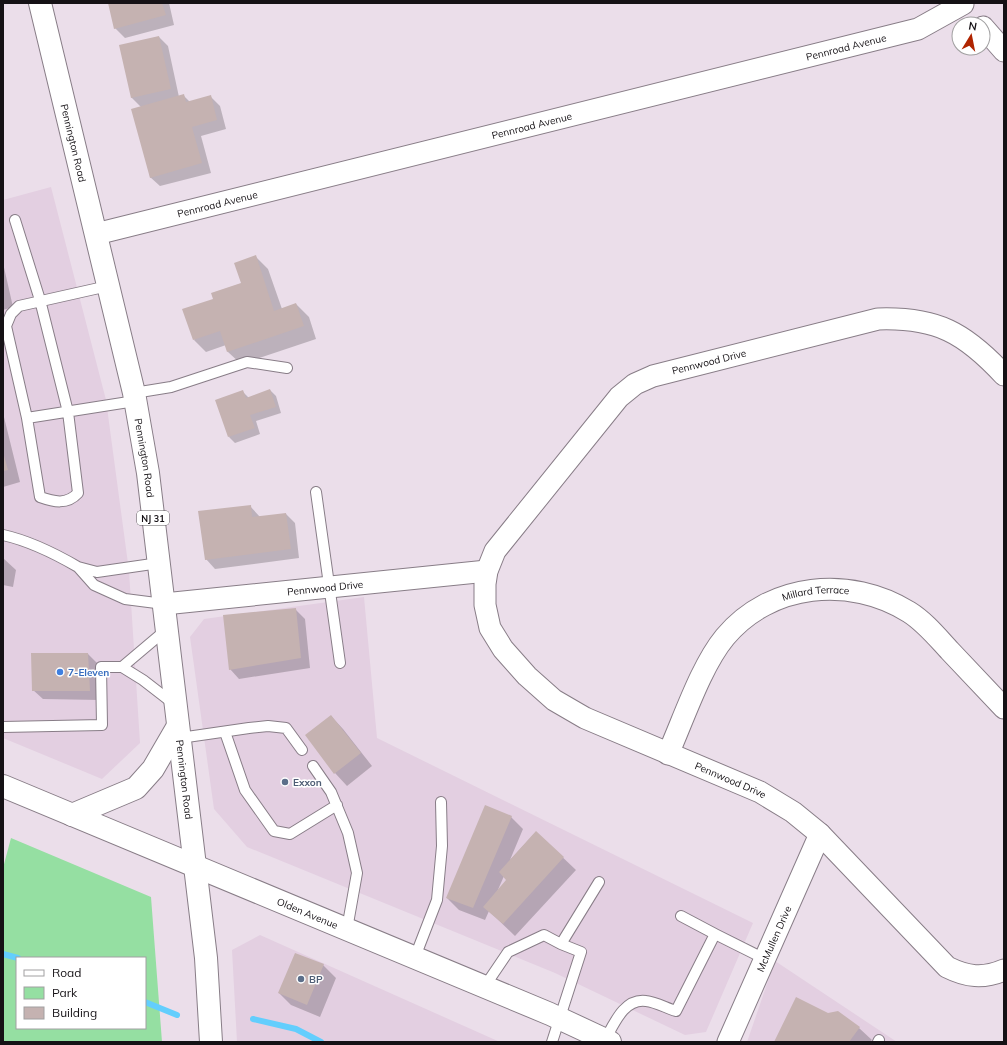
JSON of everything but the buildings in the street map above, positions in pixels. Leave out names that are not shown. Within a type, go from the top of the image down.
[{"type":"main road","name":"Pennington Road","points":[[40,3],[135,397],[148,473],[206,958],[211,1042]]},
{"type":"main road","points":[[72,815],[136,788],[153,769],[178,723]]},
{"type":"main road","name":"Olden Avenue","points":[[3,786],[561,1018],[608,1041]]},
{"type":"street","name":"Pennroad Avenue","points":[[96,234],[918,29],[963,3]]},
{"type":"street","points":[[963,3],[974,16]]},
{"type":"street","points":[[991,36],[1004,50]]},
{"type":"street","name":"Pennwood Drive","points":[[1004,375],[972,344],[951,331],[926,322],[902,318],[878,319],[654,376],[635,384],[619,397],[495,551],[487,571],[484,605],[490,628],[503,649],[526,676],[554,700],[585,718],[760,792],[793,812],[820,834],[947,967],[963,975],[979,977],[993,975],[1004,970]]},
{"type":"street","name":"Pennwood Drive","points":[[164,604],[487,571]]},
{"type":"street","name":"Millard Terrace","points":[[668,754],[710,659],[726,637],[743,620],[762,606],[789,595],[815,589],[839,588],[863,592],[886,599],[910,612],[928,628],[1004,708]]},
{"type":"street","name":"McMullen Drive","points":[[728,1042],[820,834]]},
{"type":"lane","points":[[15,220],[40,300],[68,412],[78,493],[72,500],[63,502],[40,496],[27,418],[6,326],[7,313],[19,306],[40,300],[108,286]]},
{"type":"lane","points":[[27,418],[68,412],[135,397],[247,362],[287,368]]},
{"type":"lane","points":[[316,492],[340,663]]},
{"type":"lane","points":[[3,535],[28,542],[78,567],[97,572],[159,562]]},
{"type":"lane","points":[[78,567],[94,585],[125,599],[164,604]]},
{"type":"lane","points":[[122,667],[167,629]]},
{"type":"lane","points":[[3,727],[102,725],[101,667],[122,667],[143,680],[178,723],[225,732],[268,726],[286,728],[302,750]]},
{"type":"lane","points":[[225,732],[245,790],[274,831],[290,834],[336,805]]},
{"type":"lane","points":[[313,766],[331,792],[348,833],[356,873],[347,929]]},
{"type":"lane","points":[[415,957],[437,900],[442,846],[441,802]]},
{"type":"lane","points":[[561,944],[598,882]]},
{"type":"lane","points":[[680,916],[765,959]]},
{"type":"lane","points":[[608,1041],[623,1010],[633,1002],[645,1001],[676,1011],[715,934]]},
{"type":"lane","points":[[485,986],[508,952],[544,935],[581,952],[561,1018],[552,1042]]},
{"type":"shaded area","points":[[51,187],[106,400],[129,571],[140,743],[102,779],[3,738],[3,200]]},
{"type":"shaded area","points":[[364,597],[377,738],[753,923],[706,1032],[685,1035],[555,973],[247,847],[214,809],[190,637],[204,619]]},
{"type":"shaded area","points":[[260,935],[500,1042],[237,1042],[232,950]]},
{"type":"shaded area","points":[[775,961],[897,1042],[747,1042]]},
{"type":"green space","points":[[11,838],[151,897],[162,1042],[3,1042],[3,868]]},
{"type":"waterway","points":[[3,954],[16,957]]},
{"type":"waterway","points":[[146,1002],[177,1015]]},
{"type":"waterway","points":[[253,1019],[296,1029],[321,1042]]},
{"type":"place","name":"7-Eleven","points":[[60,672]]},
{"type":"place","name":"Exxon","points":[[285,782]]},
{"type":"place","name":"BP","points":[[301,979]]}]
